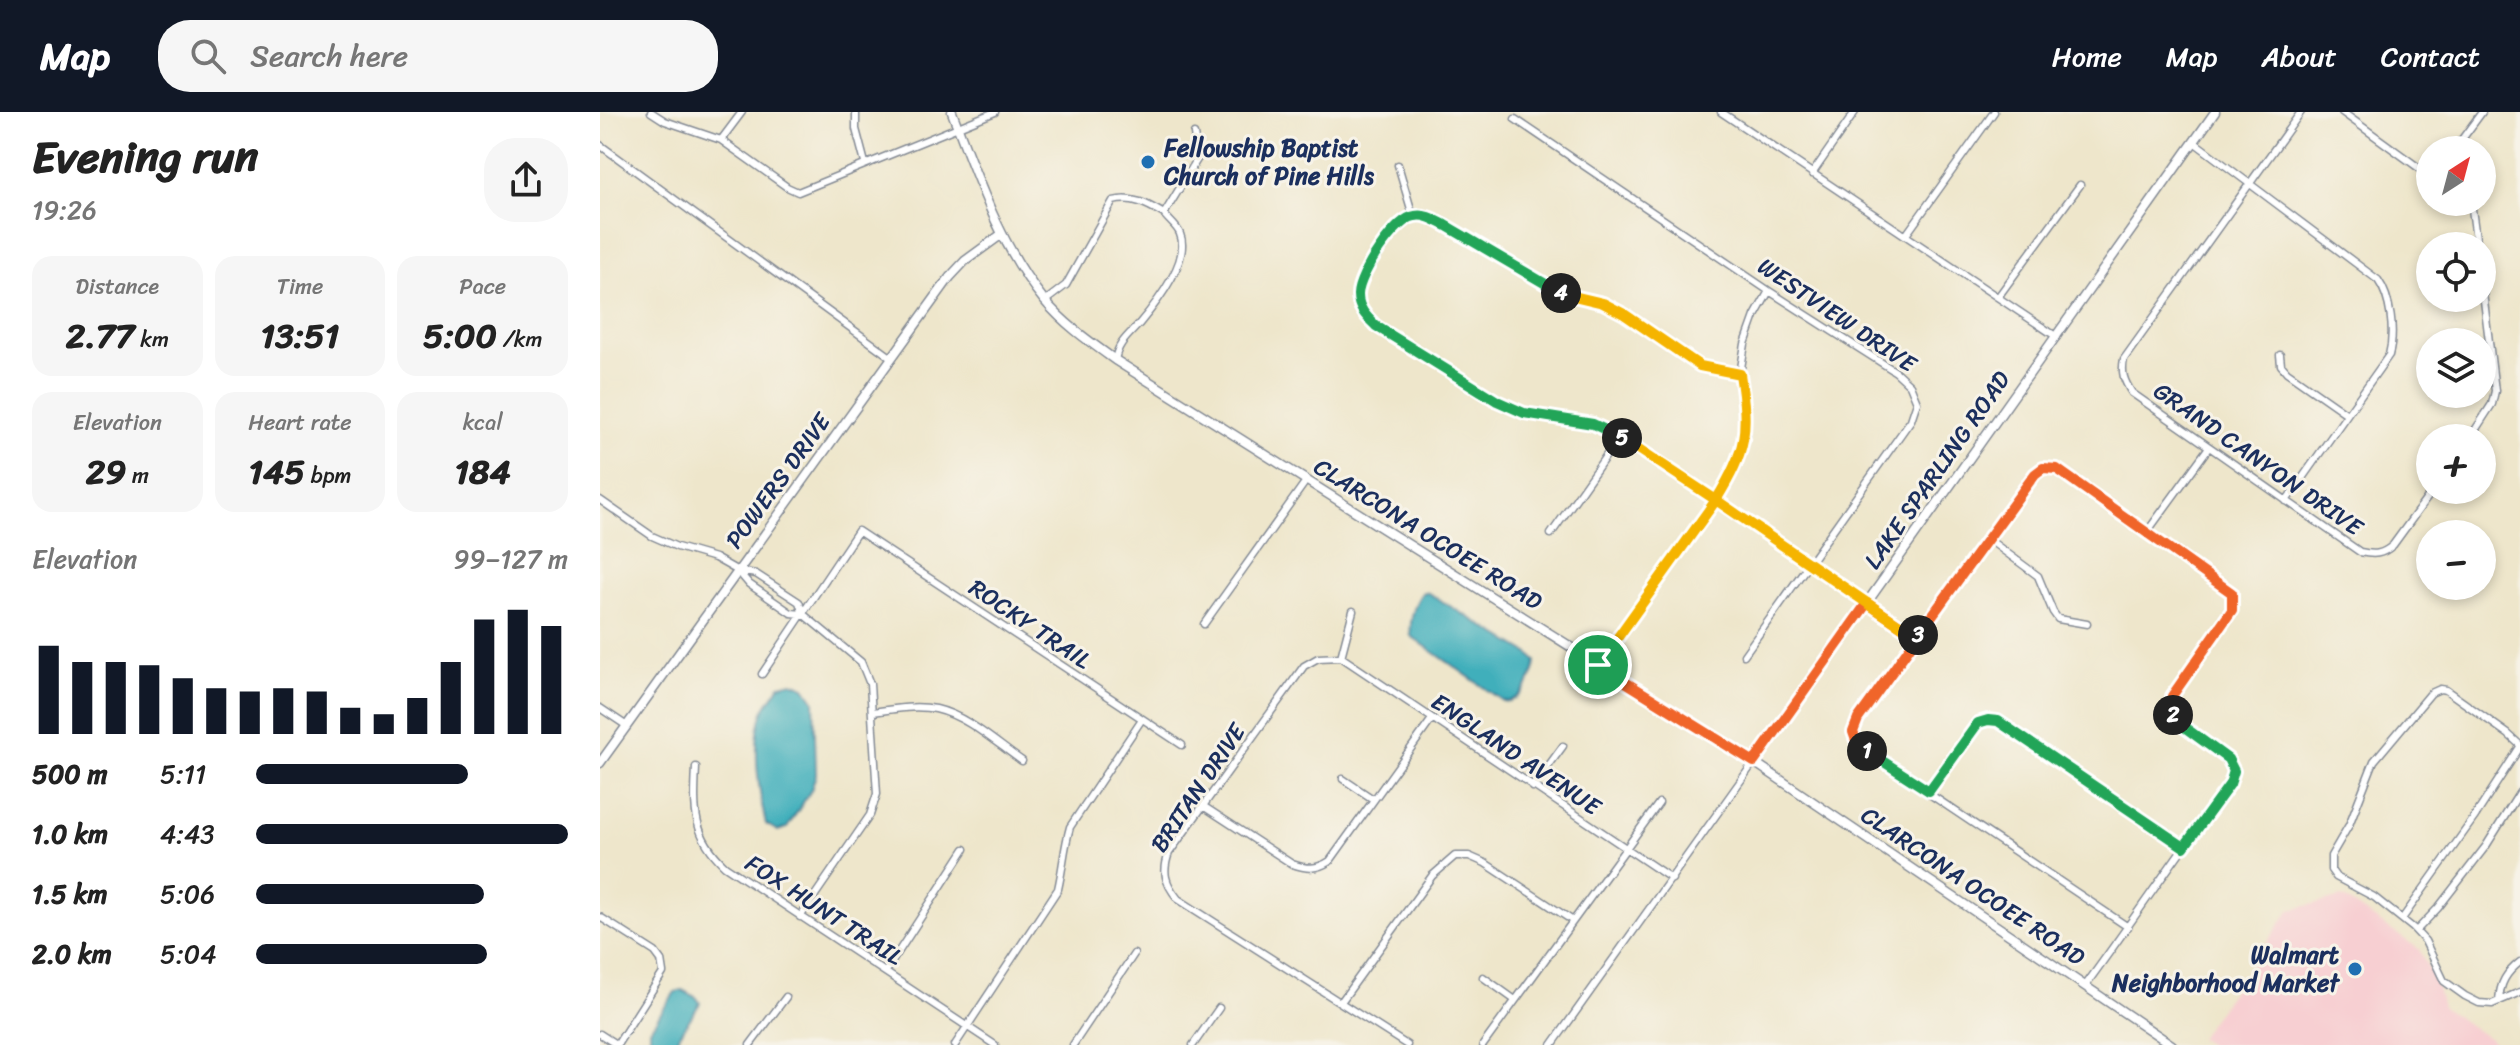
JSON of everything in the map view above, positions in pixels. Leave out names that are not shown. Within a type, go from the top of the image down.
[{"type":"street","points":[[651,112],[665,121],[721,140],[798,192],[995,112]]},
{"type":"street","points":[[721,140],[742,112]]},
{"type":"street","points":[[856,112],[856,129],[865,163]]},
{"type":"street","name":"CLARCONA OCOEE ROAD","points":[[952,112],[1002,234],[1045,301],[1080,335],[1754,762],[2172,1045]]},
{"type":"street","points":[[1721,112],[2057,337]]},
{"type":"street","points":[[1812,174],[1855,112]]},
{"type":"street","points":[[1906,235],[1994,112]]},
{"type":"street","name":"LAKE SPARLING ROAD","points":[[1552,1045],[2215,112]]},
{"type":"street","name":"GRAND CANYON DRIVE","points":[[2301,112],[2124,359],[2121,372],[2132,393],[2360,552],[2373,555],[2385,552],[2423,504]]},
{"type":"street","points":[[2342,112],[2416,166]]},
{"type":"street","points":[[2464,136],[2482,112]]},
{"type":"street","name":"WESTVIEW DRIVE","points":[[1515,119],[1769,291],[1896,372],[1910,385],[1917,402],[1911,420],[1744,655]]},
{"type":"street","points":[[1164,214],[1198,158],[1194,134]]},
{"type":"street","points":[[2194,142],[2378,280],[2385,290],[2392,342],[2389,355],[2286,501]]},
{"type":"street","points":[[600,145],[892,358]]},
{"type":"street","points":[[1398,165],[1413,216]]},
{"type":"street","points":[[1998,297],[2080,185]]},
{"type":"street","points":[[1045,301],[1066,285],[1113,201],[1126,198],[1145,202],[1164,214],[1181,234],[1182,254],[1178,269],[1139,324],[1123,339],[1115,360]]},
{"type":"street","points":[[1740,374],[1700,366],[1624,314],[1603,303],[1565,295],[1429,217],[1413,216],[1395,228],[1365,274],[1358,293],[1361,311],[1376,326],[1497,401],[1524,413],[1593,424],[1620,436],[1917,637]]},
{"type":"street","name":"POWERS DRIVE","points":[[600,763],[950,277],[965,261],[1002,234]]},
{"type":"street","points":[[1598,665],[1730,477],[1746,434],[1740,374],[1745,344],[1755,316],[1769,291]]},
{"type":"street","points":[[2479,424],[2492,404],[2495,391],[2485,312]]},
{"type":"street","points":[[2280,355],[2281,365],[2287,372],[2347,414]]},
{"type":"street","points":[[1551,534],[1620,436]]},
{"type":"street","points":[[2147,532],[2209,447]]},
{"type":"street","points":[[2085,986],[2128,927],[2184,847],[2230,784],[2234,771],[2228,759],[2176,721],[2171,709],[2172,696],[2232,610],[2234,599],[2229,590],[2057,469],[2043,468],[2035,474],[1917,637],[1858,719],[1853,732],[1858,746],[2128,927]]},
{"type":"street","points":[[1204,624],[1306,481]]},
{"type":"street","points":[[600,500],[652,536],[715,558],[738,571],[756,574],[799,602],[803,614],[861,662],[870,684],[877,794],[870,815],[800,917]]},
{"type":"street","name":"ROCKY TRAIL","points":[[803,614],[858,531],[1182,745]]},
{"type":"street","points":[[1988,539],[2038,576],[2058,619],[2087,624]]},
{"type":"street","points":[[738,571],[749,584],[791,613],[803,614]]},
{"type":"street","points":[[1341,657],[1353,611]]},
{"type":"street","points":[[762,674],[803,614]]},
{"type":"street","name":"ENGLAND AVENUE","points":[[1341,657],[1672,879]]},
{"type":"street","name":"BRITAN DRIVE","points":[[1341,657],[1318,658],[1304,666],[1169,853],[1163,869],[1168,886],[1178,899],[1407,1045]]},
{"type":"street","points":[[2402,919],[2474,818],[2520,746],[2446,690],[2431,693],[2374,761],[2349,825],[2331,856],[2331,870],[2336,877],[2374,897],[2416,931],[2425,941],[2444,981],[2479,1003],[2499,1001],[2520,992]]},
{"type":"street","points":[[873,712],[911,707],[937,709],[964,720],[1022,761]]},
{"type":"street","points":[[600,708],[627,726]]},
{"type":"street","points":[[955,1045],[1058,889],[1070,827],[1142,719]]},
{"type":"street","points":[[1203,806],[1292,864],[1307,869],[1320,868],[1330,861],[1432,719]]},
{"type":"street","points":[[1929,791],[1978,723],[1998,721],[2184,847]]},
{"type":"street","points":[[1533,787],[1563,746]]},
{"type":"street","name":"FOX HUNT TRAIL","points":[[696,767],[694,811],[700,837],[712,855],[800,917],[995,1045]]},
{"type":"street","points":[[1343,779],[1373,799]]},
{"type":"street","points":[[2416,931],[2486,846],[2520,792]]},
{"type":"street","points":[[1483,1045],[1659,803]]},
{"type":"street","points":[[886,971],[965,849]]},
{"type":"street","points":[[1341,1002],[1432,876],[1455,856],[1469,856],[1485,863],[1573,921]]},
{"type":"street","points":[[600,917],[655,952],[661,960],[663,973],[617,1045],[600,1034]]},
{"type":"street","points":[[1073,1045],[1134,954]]},
{"type":"street","points":[[2499,1001],[2506,975],[2520,962]]},
{"type":"street","points":[[1483,977],[1515,1000]]},
{"type":"street","points":[[750,1045],[786,997]]},
{"type":"street","points":[[1193,1045],[1219,1008]]},
{"type":"shaded area","points":[[2342,897],[2419,949],[2436,983],[2442,1007],[2498,1045],[2209,1045],[2199,1038],[2290,910]]},
{"type":"water","points":[[1423,592],[1531,655],[1536,661],[1535,667],[1515,699],[1503,701],[1411,636],[1413,613]]},
{"type":"water","points":[[792,682],[805,687],[814,700],[816,774],[811,790],[787,828],[778,831],[766,824],[759,783],[757,738],[767,705],[780,685]]},
{"type":"water","points":[[682,990],[700,1003],[673,1045],[660,1045],[650,1037],[650,1029],[675,992]]},
{"type":"place","name":"Fellowship Baptist Church of Pine Hills","points":[[1148,162]]},
{"type":"place","name":"Walmart Neighborhood Market","points":[[2355,969]]},
{"type":"route","points":[[1598,665],[1716,500],[1620,436],[1593,424],[1524,413],[1497,401],[1376,326],[1361,311],[1358,293],[1365,274],[1395,228],[1413,216],[1429,217],[1445,225],[1565,295],[1603,303],[1700,366],[1740,374],[1746,434],[1741,453],[1716,500],[1917,637],[2035,474],[2043,468],[2057,469],[2232,593],[2232,610],[2172,696],[2171,709],[2176,721],[2228,759],[2234,771],[2230,784],[2184,847],[1998,721],[1978,723],[1929,791],[1858,746],[1853,732],[1858,719],[1917,637],[1867,603],[1754,762],[1598,665]]}]
